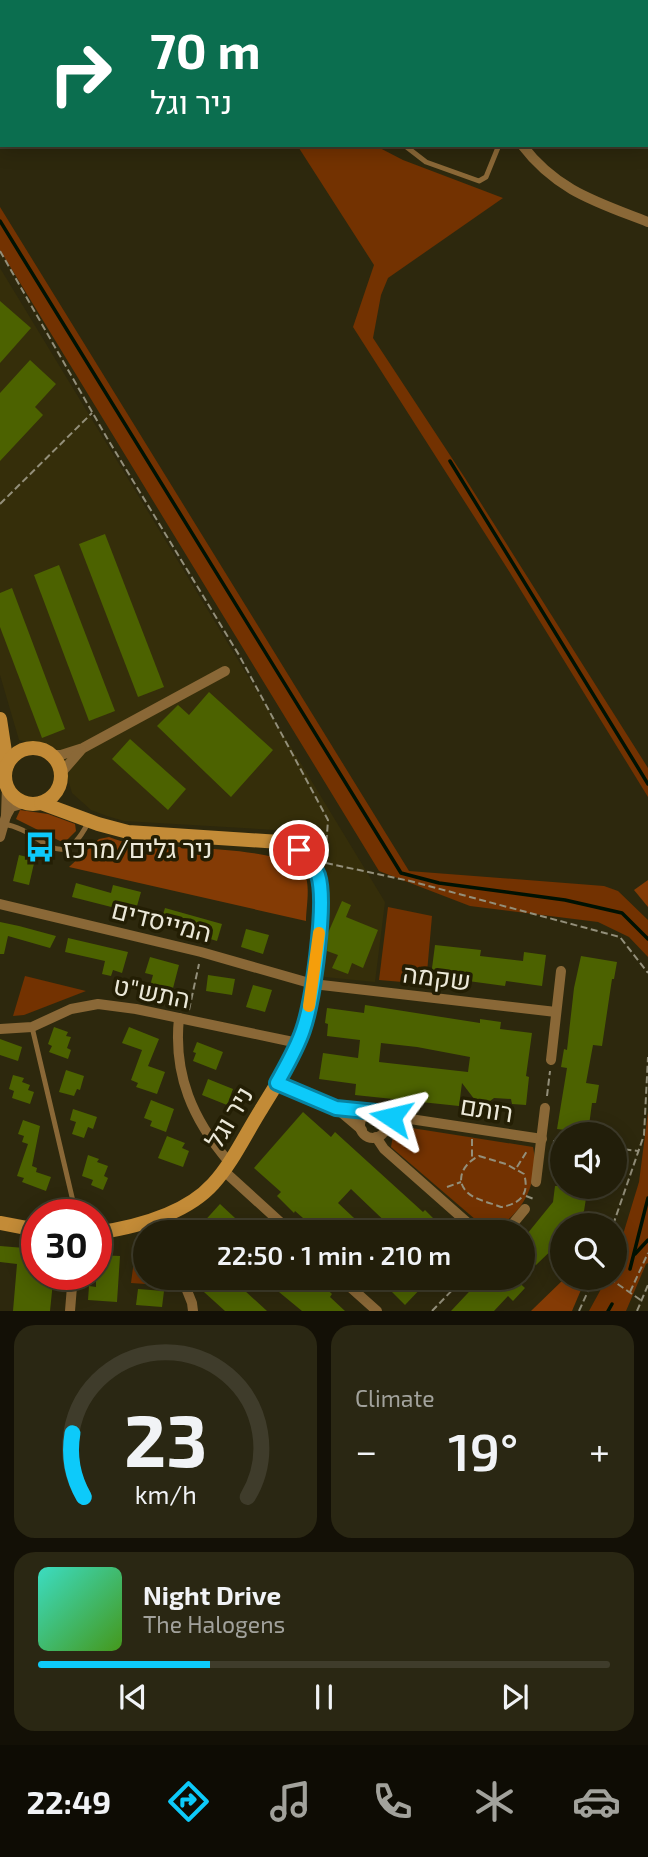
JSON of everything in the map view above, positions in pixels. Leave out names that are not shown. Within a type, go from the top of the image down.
[{"type":"street","points":[[524,147],[541,168],[572,191],[648,222]]},
{"type":"street","points":[[51,755],[61,755],[83,748],[225,671]]},
{"type":"street","points":[[1,724],[7,738],[28,749]]},
{"type":"street","points":[[1,724],[8,786],[16,799],[25,803]]},
{"type":"street","points":[[7,765],[20,752],[28,749],[37,748],[51,755],[58,764],[67,807],[83,818]]},
{"type":"street","points":[[4,820],[11,807],[25,803],[41,803],[51,797],[83,748]]},
{"type":"street","points":[[0,837],[8,786]]},
{"type":"street","name":"ניר וגל","points":[[41,803],[128,832],[280,842],[299,850],[314,867],[321,888],[313,984],[304,1027],[277,1083],[226,1166],[206,1191],[158,1218],[112,1230]]},
{"type":"street","name":"המייסדים","points":[[0,904],[201,953],[313,984]]},
{"type":"street","points":[[551,1060],[561,971]]},
{"type":"street","name":"שקמה","points":[[313,984],[556,1012]]},
{"type":"street","name":"התש\"ט","points":[[0,1029],[32,1027],[71,1009],[98,1003],[298,1043]]},
{"type":"street","points":[[183,1019],[177,1036],[179,1065],[201,1127],[226,1166],[279,1220]]},
{"type":"street","points":[[277,1083],[336,1108],[379,1114],[384,1120],[385,1129],[376,1137],[368,1136],[336,1108]]},
{"type":"street","name":"רותם","points":[[536,1182],[538,1139],[545,1108]]},
{"type":"street","points":[[362,1130],[362,1119],[371,1112]]},
{"type":"street","name":"רותם","points":[[384,1120],[397,1117],[538,1139]]},
{"type":"street","points":[[376,1137],[384,1149],[464,1220]]},
{"type":"street","points":[[516,1220],[525,1209]]},
{"type":"street","points":[[0,1223],[21,1227]]},
{"type":"street","points":[[70,1311],[72,1290]]},
{"type":"street","points":[[187,1290],[195,1308]]},
{"type":"street","points":[[353,1290],[377,1311]]},
{"type":"lane","points":[[407,147],[426,162],[479,181],[486,177],[498,147]]},
{"type":"lane","points":[[4,820],[60,850],[74,845],[83,818]]},
{"type":"lane","points":[[32,1027],[72,1199]]},
{"type":"path","points":[[0,251],[92,412],[239,654],[328,820],[325,862],[410,881],[620,937],[648,973]]},
{"type":"path","points":[[0,503],[92,412]]},
{"type":"path","points":[[183,1019],[201,953]]},
{"type":"path","points":[[617,1213],[644,1135],[648,1057]]},
{"type":"path","points":[[545,1108],[551,1060]]},
{"type":"path","points":[[471,1129],[472,1159]]},
{"type":"path","points":[[517,1168],[538,1139]]},
{"type":"path","points":[[627,1151],[638,1152]]},
{"type":"path","points":[[479,1156],[517,1168],[524,1174],[527,1184],[525,1196],[517,1202],[501,1207],[468,1193],[462,1181],[463,1169],[479,1156]]},
{"type":"path","points":[[433,1192],[462,1181]]},
{"type":"path","points":[[525,1196],[534,1199],[536,1182]]},
{"type":"path","points":[[630,1292],[648,1253]]},
{"type":"path","points":[[637,1311],[648,1285]]},
{"type":"path","points":[[432,1311],[452,1290]]},
{"type":"path","points":[[579,1311],[589,1290]]},
{"type":"path","points":[[627,1290],[642,1301]]},
{"type":"shaded area","points":[[298,147],[378,147],[403,160],[503,198],[388,278],[381,295],[373,338],[648,768],[648,797],[507,568],[353,327],[374,265]]},
{"type":"shaded area","points":[[0,207],[409,871],[604,886],[618,891],[648,920],[648,957],[629,937],[598,922],[470,906],[379,871],[0,250]]},
{"type":"shaded area","points":[[0,268],[385,902],[375,982],[318,974],[329,881],[317,849],[305,840],[295,834],[276,830],[124,821],[107,816],[91,810],[72,793],[63,762],[55,749],[19,740],[0,675]]},
{"type":"shaded area","points":[[20,810],[48,814],[75,824],[76,831],[67,840],[60,841],[16,819]]},
{"type":"shaded area","points":[[109,837],[135,844],[251,853],[292,864],[304,873],[306,878],[306,921],[69,867],[99,839]]},
{"type":"shaded area","points":[[648,880],[648,907],[634,890]]},
{"type":"shaded area","points":[[388,907],[432,916],[426,984],[379,980]]},
{"type":"shaded area","points":[[25,976],[86,991],[24,1015],[13,1016]]},
{"type":"shaded area","points":[[648,1112],[648,1263],[626,1311],[589,1311],[600,1290],[627,1290],[627,1221],[639,1182]]},
{"type":"shaded area","points":[[399,1126],[533,1147],[534,1172],[527,1196],[507,1220],[476,1220],[391,1147],[394,1130]]},
{"type":"shaded area","points":[[553,1290],[581,1290],[572,1311],[531,1311]]},
{"type":"building","points":[[0,301],[31,328],[0,363]]},
{"type":"building","points":[[30,360],[56,384],[35,407],[43,415],[0,461],[0,393]]},
{"type":"building","points":[[105,534],[164,687],[138,697],[79,544]]},
{"type":"building","points":[[59,565],[115,711],[89,721],[34,575]]},
{"type":"building","points":[[12,588],[65,729],[42,738],[0,627],[0,593]]},
{"type":"building","points":[[209,692],[273,750],[231,797],[157,726],[178,705],[189,715]]},
{"type":"building","points":[[130,739],[186,789],[168,810],[112,759]]},
{"type":"building","points":[[19,855],[35,859],[29,885],[13,881]]},
{"type":"building","points":[[76,883],[111,893],[113,885],[141,892],[135,913],[72,897]]},
{"type":"building","points":[[342,901],[351,905],[346,917],[378,930],[363,968],[352,963],[348,974],[332,968],[338,955],[327,951],[328,933]]},
{"type":"building","points":[[165,908],[222,924],[217,941],[160,924]]},
{"type":"building","points":[[0,922],[56,936],[50,948],[8,936],[4,954],[0,954]]},
{"type":"building","points":[[246,929],[269,935],[263,954],[241,947]]},
{"type":"building","points":[[68,938],[128,952],[122,973],[113,970],[111,976],[102,974],[105,961],[65,952]]},
{"type":"building","points":[[435,945],[481,950],[480,956],[523,961],[524,952],[546,955],[542,986],[506,981],[505,986],[431,976]]},
{"type":"building","points":[[581,956],[617,962],[602,1046],[593,1045],[586,1083],[599,1085],[596,1103],[592,1103],[589,1122],[558,1122],[567,1068],[561,1067],[564,1049],[567,1050],[574,988]]},
{"type":"building","points":[[150,957],[179,965],[172,992],[150,986],[153,975],[145,973]]},
{"type":"building","points":[[208,975],[235,979],[232,995],[206,991]]},
{"type":"building","points":[[253,985],[272,990],[265,1012],[246,1007]]},
{"type":"building","points":[[365,1005],[480,1023],[480,1019],[501,1022],[500,1029],[532,1033],[526,1076],[529,1077],[526,1105],[512,1104],[511,1099],[494,1098],[481,1108],[462,1083],[459,1106],[355,1095],[356,1084],[319,1079],[323,1053],[358,1058],[360,1040],[327,1036],[327,1008],[364,1013]],"holes":[[[381,1043],[470,1057],[468,1072],[379,1062]]]},
{"type":"building","points":[[54,1027],[68,1032],[66,1036],[71,1037],[67,1048],[71,1050],[68,1059],[49,1052],[52,1046],[48,1044]]},
{"type":"building","points":[[129,1027],[159,1039],[148,1066],[165,1072],[157,1094],[136,1087],[138,1083],[131,1080],[142,1050],[122,1043]]},
{"type":"building","points":[[0,1039],[22,1047],[18,1061],[0,1055]]},
{"type":"building","points":[[197,1042],[223,1052],[216,1070],[193,1061]]},
{"type":"building","points":[[66,1070],[84,1076],[80,1090],[77,1089],[74,1096],[59,1092]]},
{"type":"building","points":[[13,1075],[24,1078],[22,1082],[30,1085],[28,1090],[34,1092],[30,1104],[12,1098],[14,1091],[9,1089]]},
{"type":"building","points":[[208,1079],[233,1089],[227,1105],[202,1095]]},
{"type":"building","points":[[151,1100],[174,1109],[166,1132],[150,1126],[152,1121],[144,1118]]},
{"type":"building","points":[[73,1109],[97,1117],[93,1129],[88,1127],[84,1138],[72,1134],[76,1122],[70,1120]]},
{"type":"building","points":[[303,1112],[331,1137],[335,1132],[435,1220],[383,1220],[351,1189],[338,1203],[356,1220],[305,1220],[277,1196],[281,1192],[254,1168]]},
{"type":"building","points":[[23,1120],[40,1126],[32,1166],[37,1168],[36,1172],[51,1177],[46,1191],[22,1182],[24,1178],[17,1176],[28,1144],[22,1142],[24,1136],[18,1134]]},
{"type":"building","points":[[167,1136],[185,1143],[182,1148],[189,1151],[183,1167],[158,1158]]},
{"type":"building","points":[[88,1155],[108,1166],[104,1176],[108,1178],[103,1190],[91,1185],[93,1180],[82,1176]]},
{"type":"building","points":[[553,1199],[586,1199],[582,1213],[550,1213],[550,1252],[536,1265],[535,1224]]},
{"type":"building","points":[[220,1204],[237,1220],[205,1220]]},
{"type":"building","points":[[0,1246],[21,1248],[21,1290],[52,1290],[50,1311],[13,1311],[17,1264],[0,1262]]},
{"type":"building","points":[[112,1256],[120,1256],[117,1302],[88,1300],[89,1290],[112,1290]]},
{"type":"building","points":[[138,1290],[164,1291],[162,1307],[136,1305]]},
{"type":"building","points":[[202,1290],[244,1290],[267,1311],[225,1311]]},
{"type":"building","points":[[277,1290],[328,1290],[332,1294],[330,1297],[345,1311],[302,1311]]},
{"type":"building","points":[[390,1290],[419,1290],[405,1305]]},
{"type":"building","points":[[471,1290],[523,1290],[513,1301],[508,1296],[494,1311],[451,1311]]},
{"type":"waterway","points":[[0,221],[401,873],[439,883],[565,900],[622,913],[648,939]]},
{"type":"waterway","points":[[450,461],[648,784]]},
{"type":"waterway","points":[[630,1269],[648,1198]]},
{"type":"waterway","points":[[635,1254],[648,1240]]},
{"type":"waterway","points":[[608,1311],[612,1304]]},
{"type":"slow traffic","points":[[309,1006],[319,933]]},
{"type":"place","name":"ניר גלים/מרכז","points":[[40,847]]},
{"type":"route","points":[[299,850],[309,858],[314,867],[322,901],[310,1004],[298,1043],[277,1083],[336,1108],[376,1112],[384,1120],[391,1117]]}]
